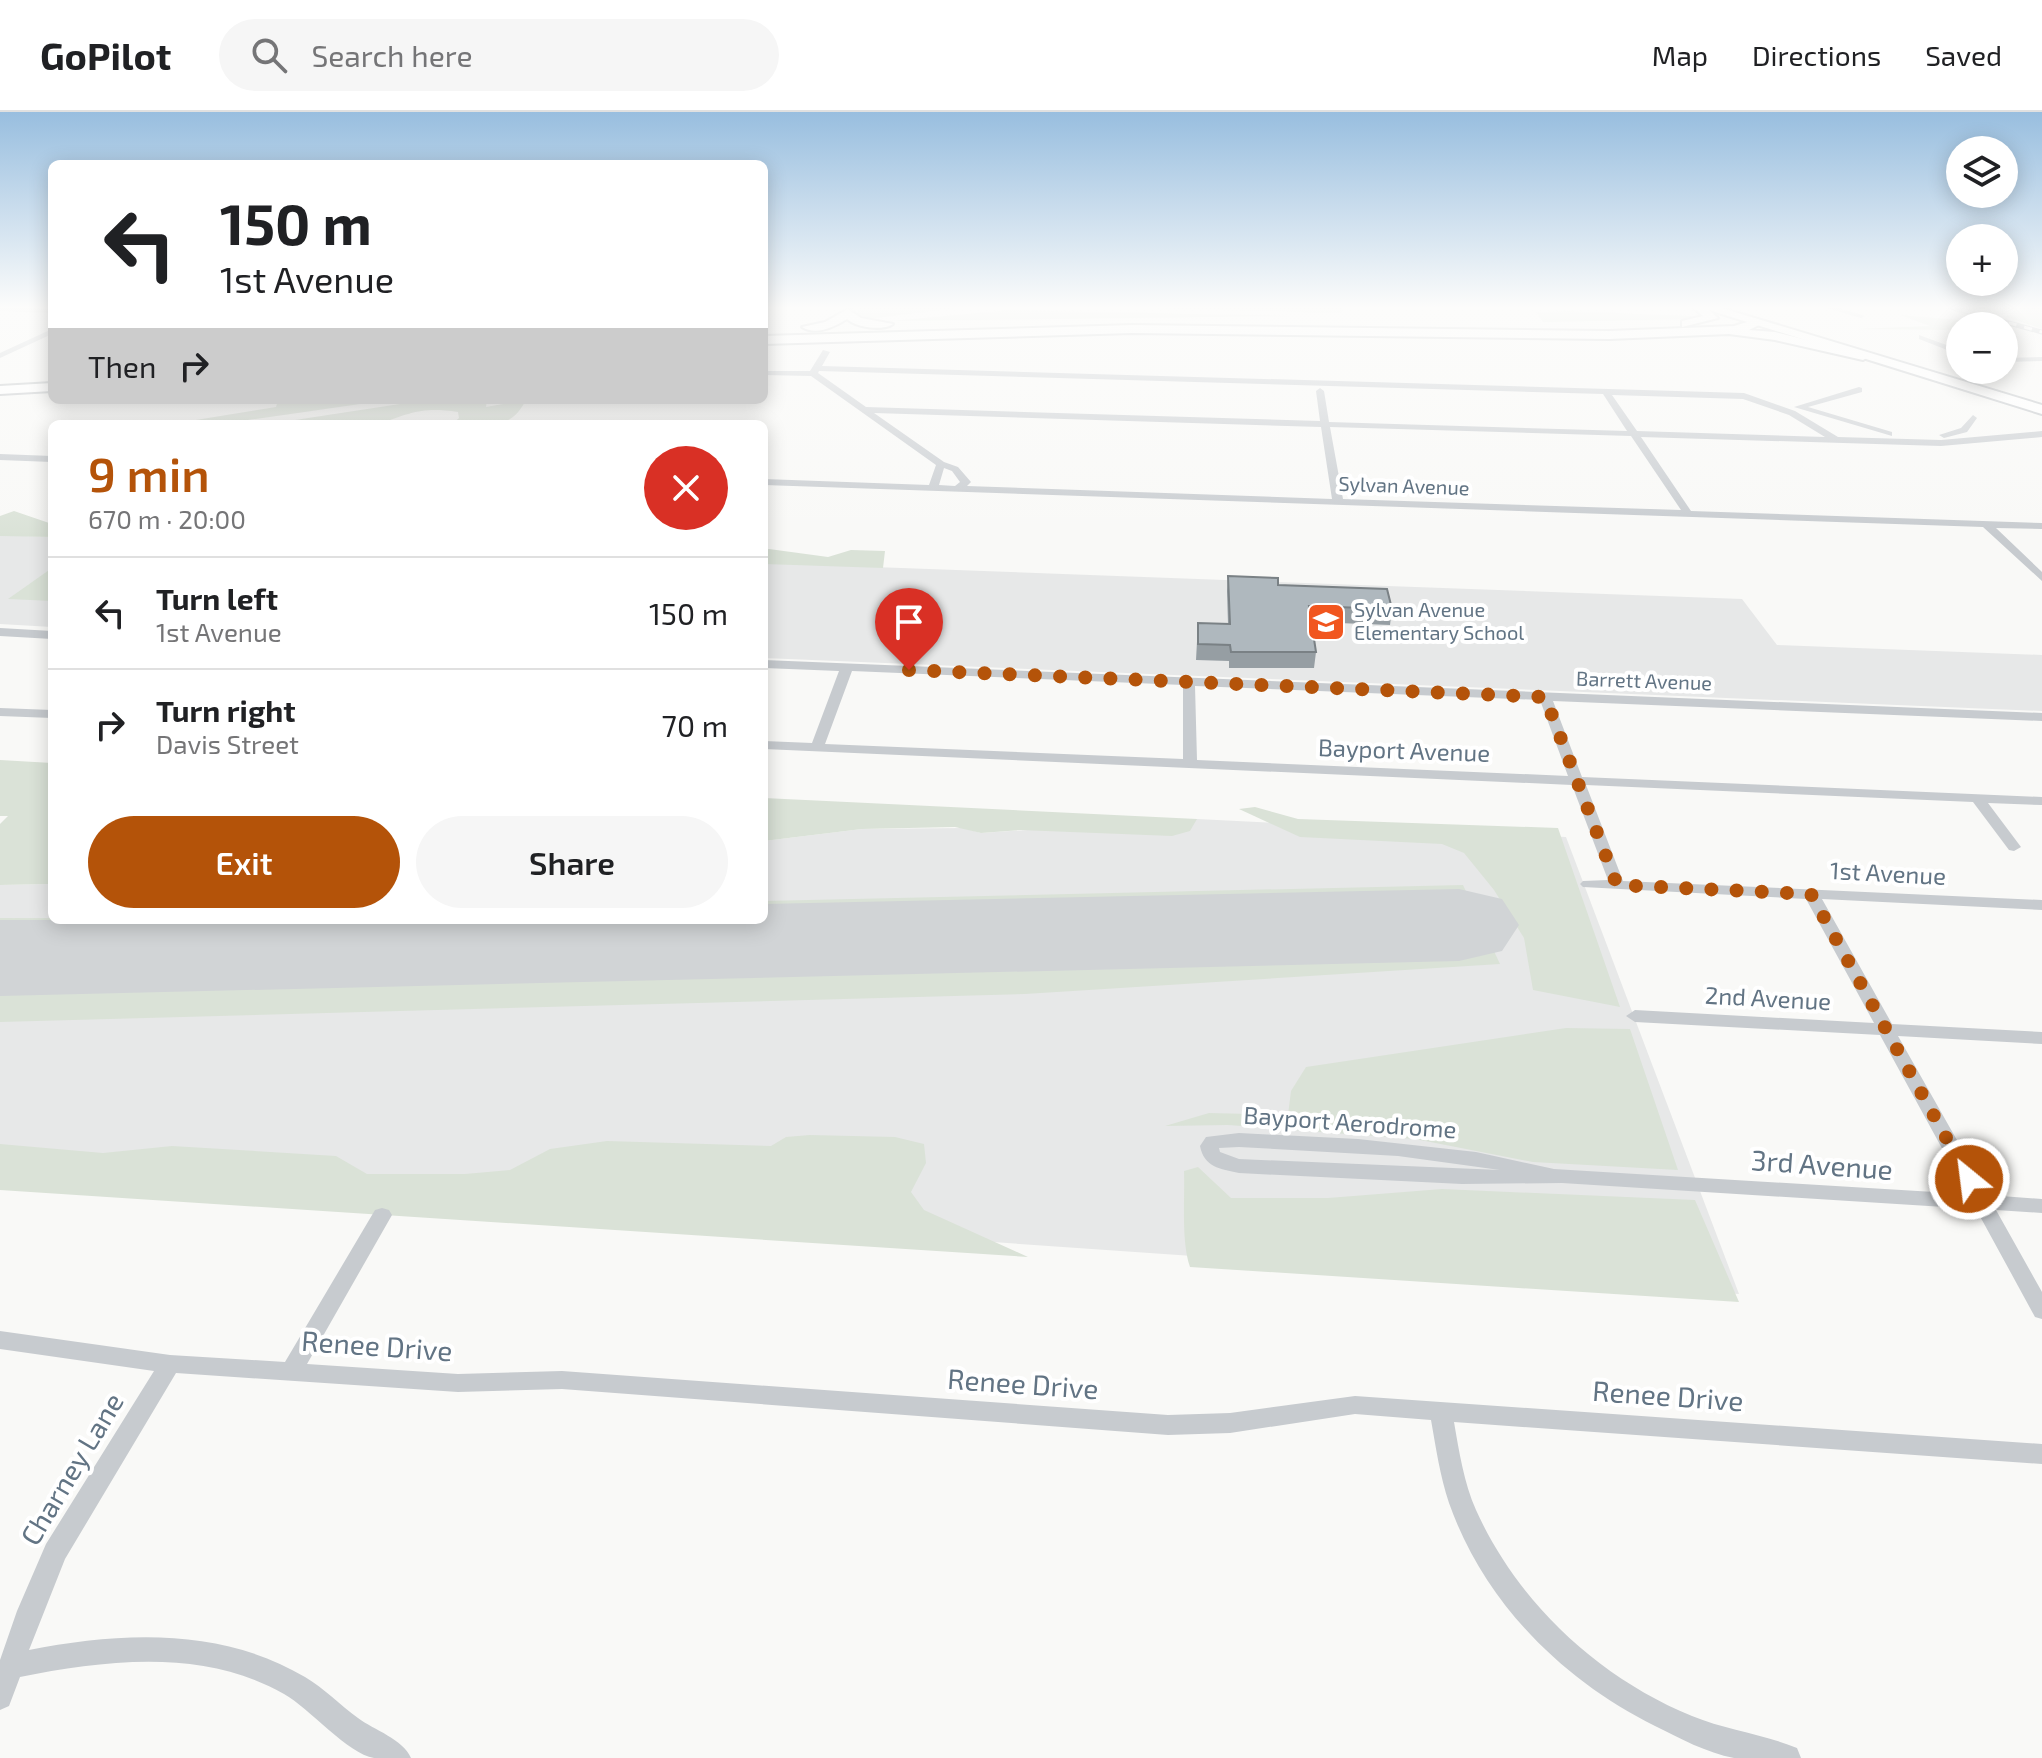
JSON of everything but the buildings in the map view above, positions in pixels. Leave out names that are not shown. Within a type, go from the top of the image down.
[{"type":"main road","points":[[1952,383],[2042,410]]},
{"type":"main road","points":[[0,390],[48,387]]},
{"type":"street","points":[[830,383],[941,464],[955,469],[966,482],[957,489]]},
{"type":"street","points":[[1260,383],[1744,396],[1787,410],[1836,440]]},
{"type":"street","points":[[1787,410],[1859,390]]},
{"type":"street","points":[[1320,391],[1338,502]]},
{"type":"street","points":[[1606,392],[1688,514]]},
{"type":"street","points":[[1798,407],[1872,431],[1914,436],[1955,434],[1964,430],[1973,418]]},
{"type":"street","points":[[865,410],[1941,443],[2042,434]]},
{"type":"street","points":[[0,457],[48,459]]},
{"type":"street","points":[[933,488],[941,464]]},
{"type":"street","name":"Sylvan Avenue","points":[[768,482],[2042,526]]},
{"type":"street","points":[[1986,524],[2042,578]]},
{"type":"street","points":[[0,632],[48,635]]},
{"type":"street","name":"Barrett Avenue","points":[[768,664],[2042,717]]},
{"type":"street","points":[[817,748],[847,667]]},
{"type":"street","points":[[1189,681],[1190,764]]},
{"type":"street","points":[[1545,697],[1617,885]]},
{"type":"street","points":[[0,712],[48,714]]},
{"type":"street","name":"Bayport Avenue","points":[[768,745],[2042,801]]},
{"type":"street","points":[[1977,798],[2014,847]]},
{"type":"street","name":"1st Avenue","points":[[1588,884],[2042,905]]},
{"type":"street","points":[[1811,894],[2042,1311]]},
{"type":"street","name":"2nd Avenue","points":[[1635,1016],[2042,1038]]},
{"type":"street","name":"Bayport Aerodrome","points":[[1557,1177],[1439,1152],[1239,1140],[1213,1142],[1209,1146],[1211,1156],[1239,1166],[1695,1185]]},
{"type":"street","name":"3rd Avenue","points":[[1695,1185],[2042,1206]]},
{"type":"street","points":[[292,1370],[382,1215]]},
{"type":"street","name":"Renee Drive","points":[[0,1340],[170,1364],[458,1383],[562,1380],[1168,1425],[1230,1423],[1355,1405],[2042,1454]]},
{"type":"street","name":"Charney Lane","points":[[0,1697],[55,1552],[170,1364]]},
{"type":"street","points":[[1440,1410],[1452,1471],[1465,1514],[1492,1566],[1526,1614],[1564,1654],[1625,1696],[1702,1735],[1787,1758]]},
{"type":"street","points":[[11,1666],[125,1647],[194,1653],[255,1664],[296,1686],[351,1730],[397,1758]]},
{"type":"shaded area","points":[[277,404],[360,404],[248,420],[196,420],[276,407]]},
{"type":"shaded area","points":[[400,404],[486,404],[486,407],[523,404],[508,420],[457,420],[458,412],[426,410],[392,420],[295,420]]},
{"type":"shaded area","points":[[14,511],[48,523],[48,537],[0,536],[0,516]]},
{"type":"shaded area","points":[[0,535],[48,537],[48,627],[0,624]]},
{"type":"shaded area","points":[[768,549],[828,557],[851,550],[885,551],[883,568],[768,564]]},
{"type":"shaded area","name":"Sylvan Avenue Elementary School","points":[[768,563],[1742,599],[1777,645],[2042,655],[2042,711],[768,658]]},
{"type":"shaded area","points":[[48,571],[48,601],[8,599]]},
{"type":"shaded area","points":[[0,760],[48,763],[48,884],[0,885],[0,824],[8,816],[0,816]]},
{"type":"shaded area","points":[[768,798],[1197,819],[1190,831],[1172,836],[1020,830],[981,833],[955,827],[862,829],[768,841]]},
{"type":"shaded area","points":[[1255,807],[1298,819],[1558,828],[1620,1007],[1533,990],[1524,938],[1494,890],[1464,853],[1442,844],[1300,837],[1239,809]]},
{"type":"shaded area","points":[[1197,819],[1566,837],[1739,1294],[0,1173],[0,885],[48,884],[48,924],[768,924],[768,841],[862,829],[963,828],[981,833]]},
{"type":"shaded area","points":[[1463,885],[1500,964],[1025,994],[0,1022],[0,918],[48,918],[48,924],[768,924],[768,901]]},
{"type":"shaded area","points":[[1566,1028],[1630,1029],[1678,1170],[1533,1162],[1415,1139],[1228,1125],[1165,1126],[1209,1113],[1288,1115],[1291,1091],[1306,1067]]},
{"type":"shaded area","points":[[786,1137],[895,1137],[924,1144],[926,1163],[911,1192],[924,1210],[1028,1257],[0,1190],[0,1144],[103,1153],[172,1146],[336,1156],[367,1174],[465,1174],[510,1170],[550,1149],[607,1141],[771,1146]]},
{"type":"shaded area","points":[[1198,1167],[1231,1198],[1328,1198],[1442,1189],[1695,1200],[1739,1302],[1190,1267],[1184,1233],[1184,1171]]},
{"type":"runway","points":[[0,958],[1459,925]]},
{"type":"place","name":"Sylvan Avenue Elementary School","points":[[1326,622]]},
{"type":"route","points":[[909,670],[1545,697],[1617,885],[1811,894],[1969,1179]]}]
